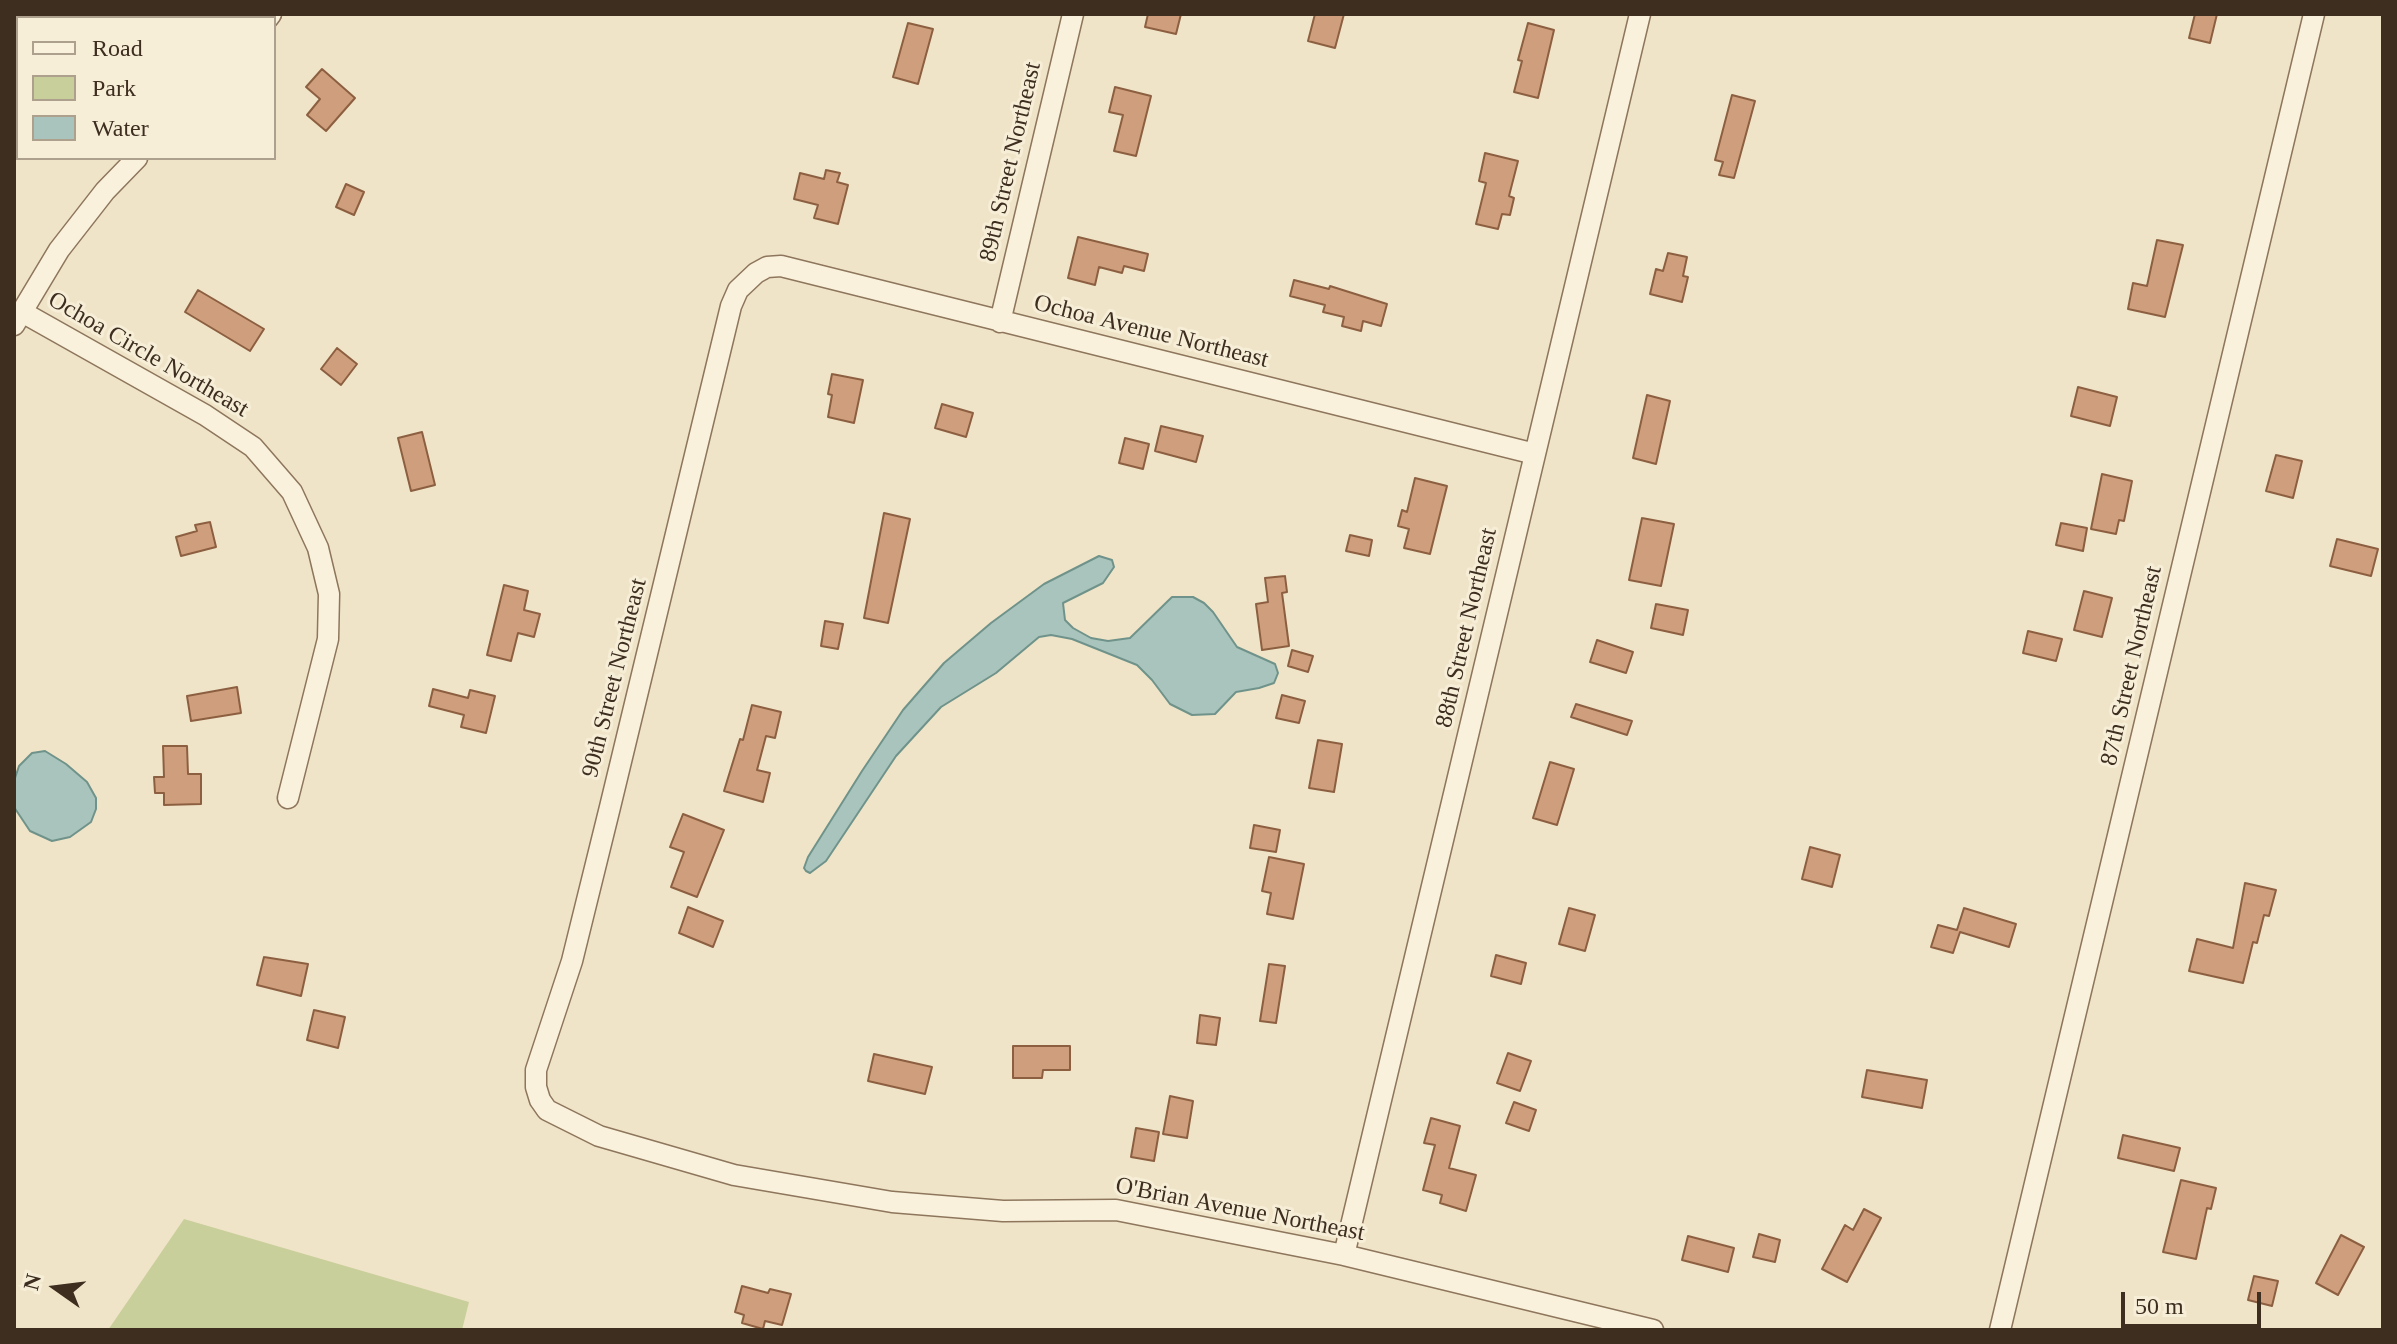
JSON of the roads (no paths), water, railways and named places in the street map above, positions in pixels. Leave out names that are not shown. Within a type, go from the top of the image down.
[{"type":"street","name":"89th Street Northeast","points":[[1000,322],[1073,14]]},
{"type":"street","name":"88th Street Northeast","points":[[1344,1255],[1640,14]]},
{"type":"street","name":"87th Street Northeast","points":[[2000,1330],[2314,14]]},
{"type":"street","points":[[18,318],[59,250],[105,191],[135,160]]},
{"type":"street","name":"Ochoa Avenue Northeast","points":[[756,273],[767,267],[781,266],[1535,454]]},
{"type":"street","name":"90th Street Northeast","points":[[540,1100],[536,1070],[572,961],[731,306],[738,290],[756,273]]},
{"type":"street","name":"Ochoa Circle Northeast","points":[[18,318],[205,415],[253,447],[292,492],[318,548],[329,594],[328,639],[288,798]]},
{"type":"street","name":"O'Brian Avenue Northeast","points":[[540,1100],[547,1110],[599,1136],[734,1175],[892,1202],[1003,1211],[1116,1210],[1344,1255],[1632,1328],[1653,1330]]},
{"type":"water","points":[[1099,556],[1112,560],[1114,567],[1103,583],[1063,603],[1065,620],[1073,628],[1091,638],[1108,641],[1130,638],[1172,597],[1193,597],[1213,612],[1237,647],[1275,664],[1278,673],[1274,683],[1236,692],[1215,714],[1192,715],[1170,704],[1137,665],[1072,639],[1051,635],[1039,637],[996,673],[941,707],[896,756],[826,861],[810,873],[806,871],[804,868],[808,857],[862,771],[903,710],[944,663],[1044,584]]},
{"type":"water","points":[[45,751],[87,782],[96,798],[91,822],[70,837],[52,841],[30,831],[14,807],[14,781],[19,766],[32,753]]}]
